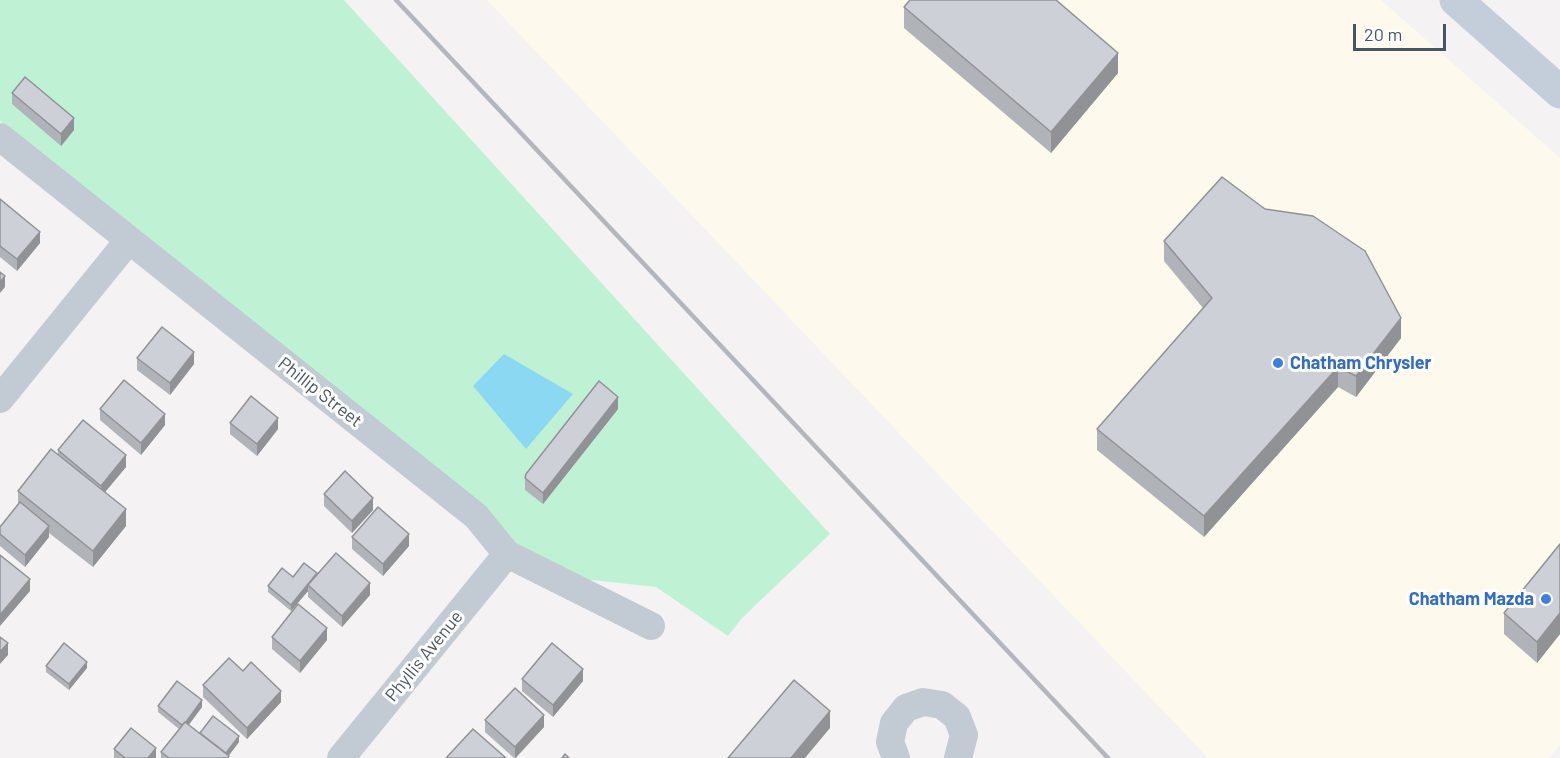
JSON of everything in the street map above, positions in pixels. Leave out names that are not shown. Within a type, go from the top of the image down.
[{"type":"main road","points":[[1456,0],[1560,92]]},
{"type":"street","name":"Phillip Street","points":[[0,137],[476,516],[507,554],[651,627]]},
{"type":"street","points":[[0,399],[129,240]]},
{"type":"street","name":"Phyllis Avenue","points":[[341,758],[507,554]]},
{"type":"street","points":[[892,753],[894,723],[906,708],[914,704],[933,702],[951,710],[962,726],[963,744],[958,758]]},
{"type":"shaded area","points":[[487,0],[1381,0],[1560,158],[1560,745],[1549,758],[1208,758]]},
{"type":"green space","points":[[0,0],[344,0],[830,534],[742,618],[728,636],[656,587],[573,578],[528,556],[0,121]]},
{"type":"water","points":[[504,354],[573,394],[526,449],[473,386]]},
{"type":"building","points":[[910,0],[1056,0],[1118,53],[1051,132],[904,7]]},
{"type":"building","points":[[25,77],[74,118],[61,134],[12,93]]},
{"type":"building","name":"Chatham Chrysler","points":[[1222,177],[1265,209],[1313,216],[1365,251],[1401,318],[1356,376],[1338,367],[1204,516],[1097,429],[1212,298],[1164,241]]},
{"type":"building","points":[[0,199],[40,232],[17,259],[0,246]]},
{"type":"building","points":[[0,272],[5,276],[0,282]]},
{"type":"building","points":[[162,327],[194,352],[170,383],[137,358]]},
{"type":"building","points":[[124,380],[165,414],[141,443],[100,409]]},
{"type":"building","points":[[599,381],[618,397],[543,493],[525,478],[526,474]]},
{"type":"building","points":[[251,396],[278,418],[257,444],[230,423]]},
{"type":"building","points":[[83,420],[126,455],[101,486],[58,450]]},
{"type":"building","points":[[51,449],[126,509],[93,551],[18,491]]},
{"type":"building","points":[[345,471],[373,498],[352,521],[324,494]]},
{"type":"building","points":[[20,502],[49,526],[25,555],[0,534],[0,527]]},
{"type":"building","points":[[378,507],[409,534],[383,564],[352,537]]},
{"type":"building","name":"Chatham Mazda","points":[[1560,544],[1560,613],[1537,642],[1504,613]]},
{"type":"building","points":[[336,553],[370,583],[342,616],[308,585]]},
{"type":"building","points":[[0,555],[30,579],[0,615]]},
{"type":"building","points":[[304,563],[317,573],[291,605],[268,586],[282,568],[293,577]]},
{"type":"building","points":[[298,604],[327,628],[300,661],[272,637]]},
{"type":"building","points":[[0,637],[8,643],[0,652]]},
{"type":"building","points":[[64,643],[87,662],[69,684],[46,666]]},
{"type":"building","points":[[552,643],[583,669],[553,705],[522,679]]},
{"type":"building","points":[[229,658],[243,671],[251,662],[281,691],[247,728],[203,685]]},
{"type":"building","points":[[794,680],[830,711],[791,758],[728,758]]},
{"type":"building","points":[[177,681],[202,700],[182,725],[158,706]]},
{"type":"building","points":[[515,688],[544,715],[515,747],[485,720]]},
{"type":"building","points":[[213,716],[239,736],[226,753],[200,733]]},
{"type":"building","points":[[185,722],[229,756],[227,758],[169,758],[161,752]]},
{"type":"building","points":[[131,728],[156,748],[148,758],[125,758],[114,749]]},
{"type":"building","points":[[473,729],[506,758],[446,758]]},
{"type":"railway","points":[[396,0],[1108,758]]},
{"type":"place","name":"Chatham Chrysler","points":[[1278,363]]},
{"type":"place","name":"Chatham Mazda","points":[[1546,599]]}]
